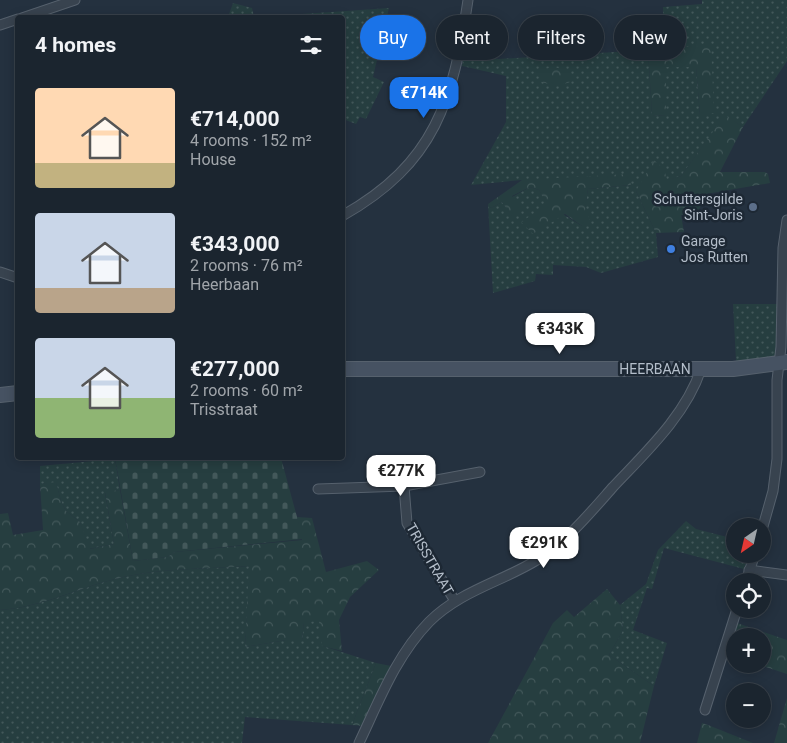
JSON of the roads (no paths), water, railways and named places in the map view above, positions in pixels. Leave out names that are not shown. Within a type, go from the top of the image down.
[{"type":"street","points":[[31,15],[75,0]]},
{"type":"street","points":[[345,214],[365,203],[414,160],[429,136],[452,85],[468,0]]},
{"type":"street","points":[[0,25],[15,20]]},
{"type":"street","points":[[765,518],[773,491],[777,459],[783,363],[783,248],[787,220]]},
{"type":"street","points":[[0,272],[15,277]]},
{"type":"street","name":"HEERBAAN","points":[[345,369],[733,369],[783,363]]},
{"type":"street","points":[[359,743],[404,654],[429,622],[455,601],[535,561],[571,533],[657,440],[694,388],[701,369]]},
{"type":"street","points":[[0,395],[15,393]]},
{"type":"street","points":[[318,489],[404,486],[480,472]]},
{"type":"street","name":"TRISSTRAAT","points":[[404,486],[407,523],[455,601]]},
{"type":"street","points":[[748,573],[752,563]]},
{"type":"street","points":[[749,570],[787,575]]},
{"type":"street","points":[[705,710],[734,618]]},
{"type":"place","name":"Schuttersgilde Sint-Joris","points":[[753,207]]},
{"type":"place","name":"Garage Jos Rutten","points":[[671,249]]}]
